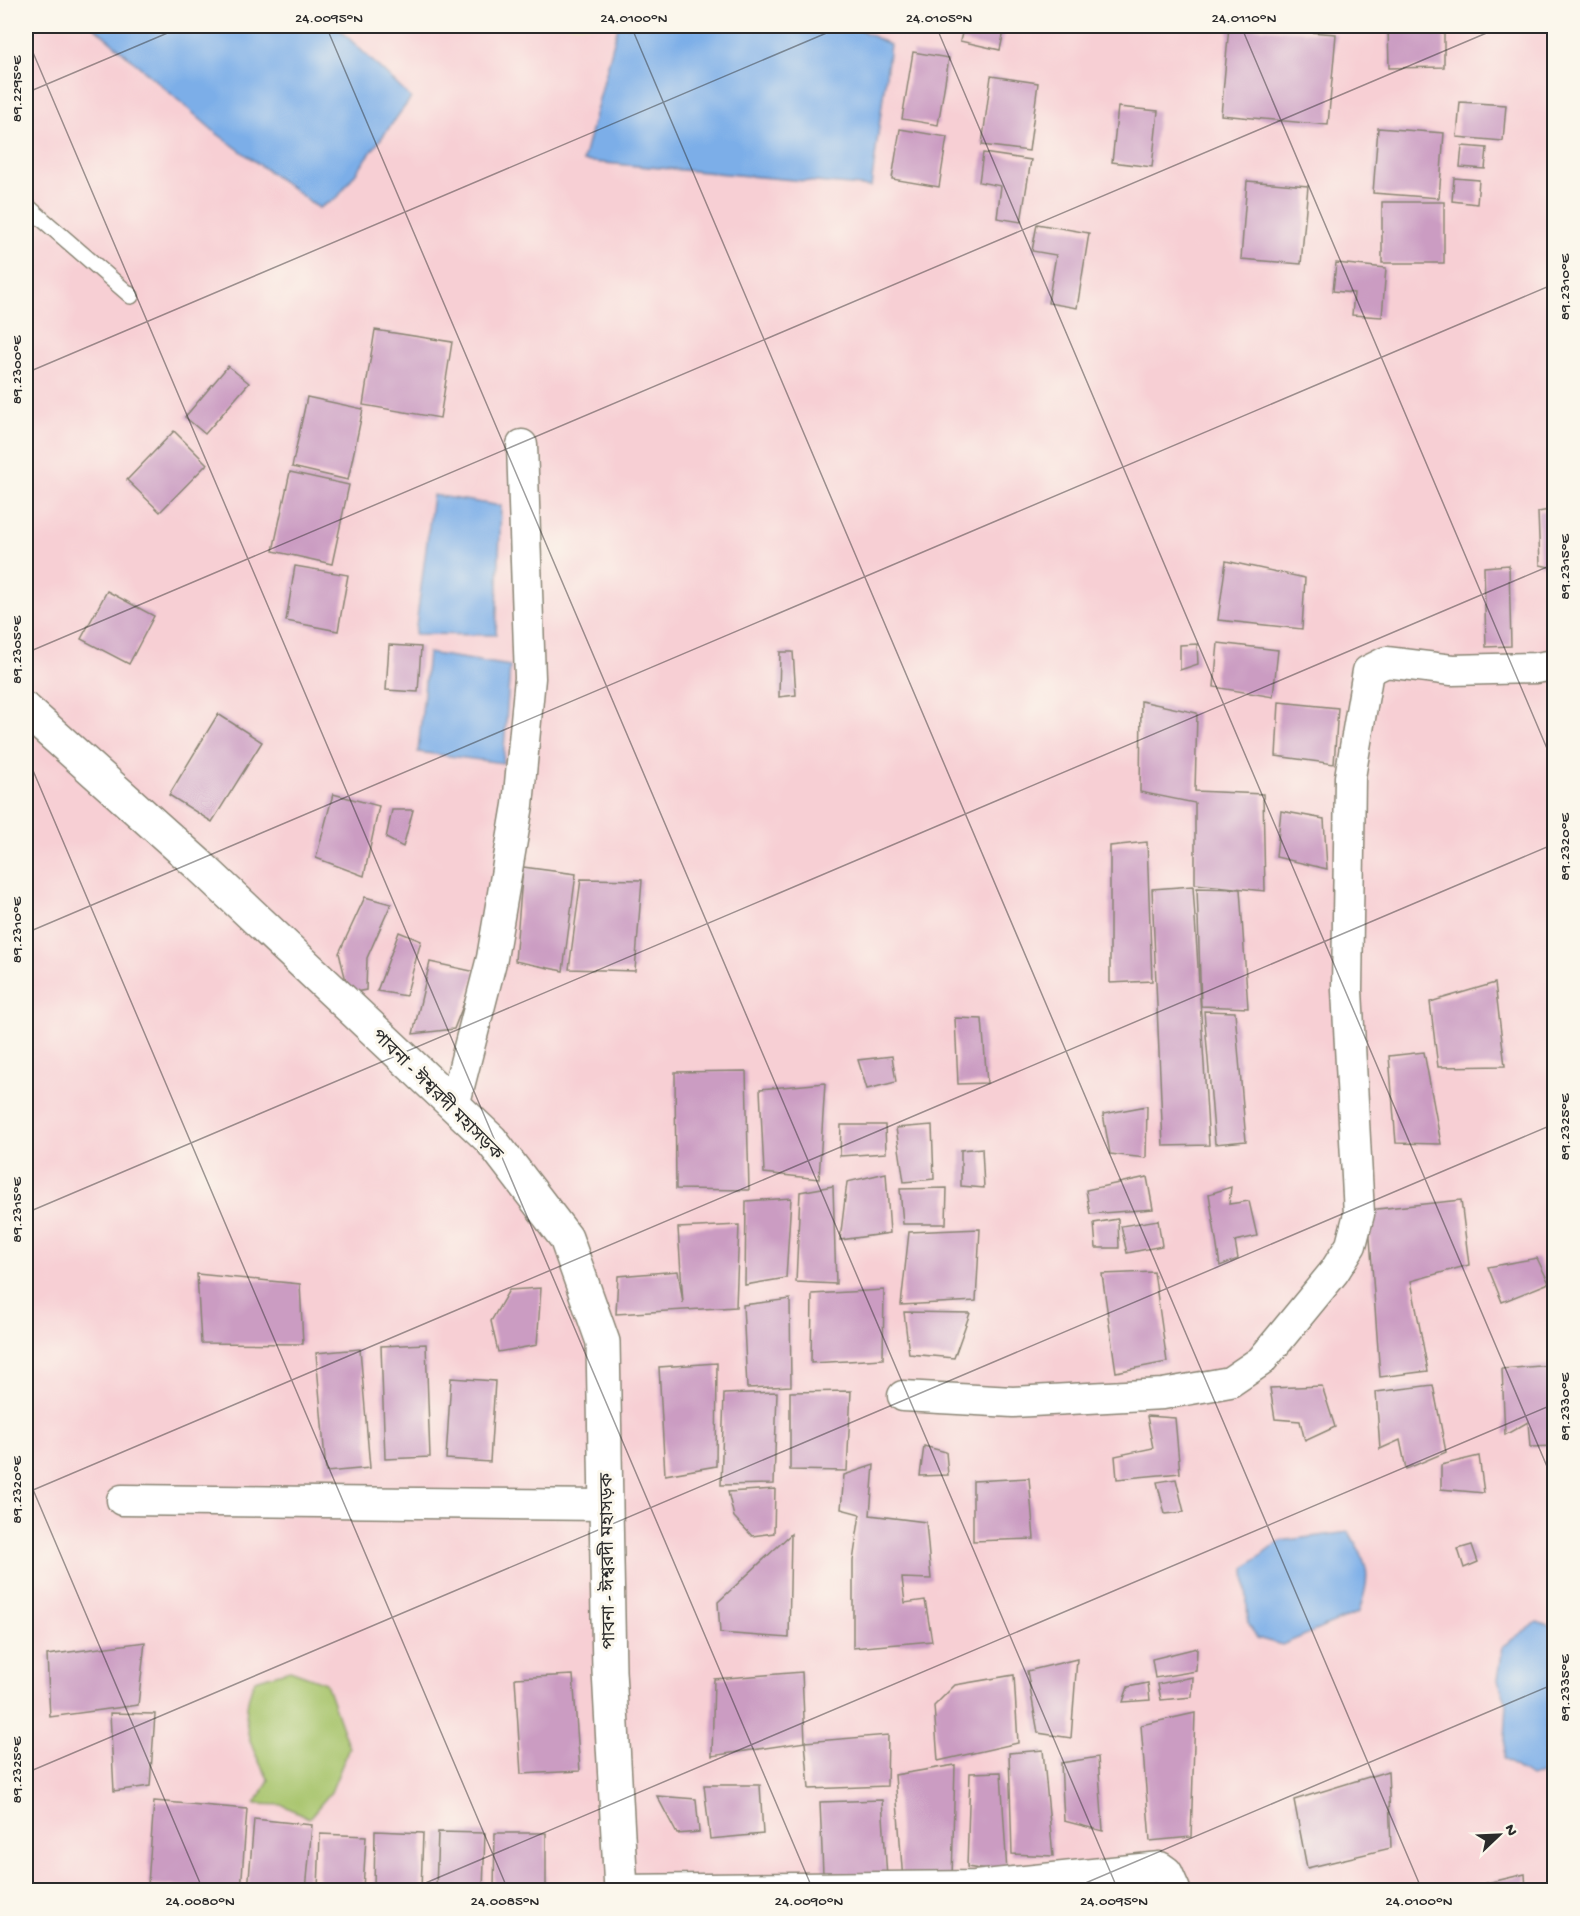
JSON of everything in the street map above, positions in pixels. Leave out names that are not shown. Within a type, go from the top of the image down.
[{"type":"main road","name":"পাবনা - ঈশ্বরদী মহাসড়ক","points":[[26,710],[199,865],[491,1140],[566,1238],[603,1342],[609,1671],[621,1890]]},
{"type":"street","points":[[454,1106],[492,958],[518,805],[530,678],[522,445]]},
{"type":"street","points":[[903,1396],[1013,1402],[1193,1390],[1230,1382],[1261,1361],[1276,1345],[1334,1272],[1351,1245],[1359,1214],[1347,990],[1350,777],[1368,670],[1386,662],[1452,670],[1536,668],[1554,664]]},
{"type":"street","points":[[122,1500],[606,1504]]},
{"type":"street","points":[[621,1890],[975,1886],[1160,1867],[1167,1872],[1175,1890]]},
{"type":"lane","points":[[26,205],[131,296]]},
{"type":"shaded area","points":[[26,26],[1554,26],[1554,1890],[26,1890]]},
{"type":"green space","points":[[290,1670],[326,1683],[349,1748],[331,1792],[309,1818],[283,1805],[255,1804],[269,1780],[256,1755],[248,1732],[246,1719],[250,1694],[255,1680]]},
{"type":"water","points":[[93,26],[336,26],[411,98],[338,197],[319,208],[216,133]]},
{"type":"water","points":[[618,26],[853,26],[890,45],[871,187],[583,161]]},
{"type":"water","points":[[433,495],[501,506],[496,635],[415,634]]},
{"type":"water","points":[[428,653],[510,666],[503,763],[418,752]]},
{"type":"water","points":[[1349,1532],[1365,1563],[1367,1579],[1359,1612],[1282,1645],[1257,1638],[1248,1622],[1245,1568],[1280,1541]]},
{"type":"water","points":[[1537,1622],[1554,1627],[1554,1771],[1530,1777],[1504,1759],[1507,1703],[1498,1680],[1503,1646]]},
{"type":"building","points":[[964,26],[1005,26],[1000,50],[960,41]]},
{"type":"building","points":[[1229,26],[1336,34],[1328,125],[1221,115]]},
{"type":"building","points":[[1388,26],[1444,26],[1444,67],[1389,68]]},
{"type":"building","points":[[913,52],[949,58],[938,125],[902,119]]},
{"type":"building","points":[[991,76],[1038,83],[1029,151],[982,145]]},
{"type":"building","points":[[1460,102],[1506,105],[1503,141],[1457,137]]},
{"type":"building","points":[[1118,107],[1158,111],[1152,167],[1112,162]]},
{"type":"building","points":[[1378,128],[1444,133],[1439,198],[1373,193]]},
{"type":"building","points":[[900,129],[947,137],[939,187],[892,179]]},
{"type":"building","points":[[1462,146],[1487,148],[1485,169],[1460,167]]},
{"type":"building","points":[[983,153],[1031,160],[1021,222],[997,218],[1001,186],[979,182]]},
{"type":"building","points":[[1454,178],[1479,180],[1477,204],[1452,201]]},
{"type":"building","points":[[1247,181],[1308,186],[1301,264],[1241,259]]},
{"type":"building","points":[[1382,202],[1444,202],[1444,263],[1382,263]]},
{"type":"building","points":[[1037,224],[1089,233],[1077,308],[1048,303],[1056,255],[1032,251]]},
{"type":"building","points":[[1336,263],[1386,268],[1382,317],[1352,315],[1354,293],[1333,291]]},
{"type":"building","points":[[375,330],[452,342],[440,418],[363,405]]},
{"type":"building","points":[[228,366],[249,383],[205,434],[185,417]]},
{"type":"building","points":[[307,397],[363,409],[348,480],[292,467]]},
{"type":"building","points":[[174,431],[207,464],[160,512],[127,480]]},
{"type":"building","points":[[290,472],[349,485],[332,564],[273,551]]},
{"type":"building","points":[[1554,509],[1554,568],[1540,565],[1538,512]]},
{"type":"building","points":[[1226,561],[1305,578],[1302,629],[1218,620]]},
{"type":"building","points":[[1509,565],[1511,646],[1486,647],[1484,567]]},
{"type":"building","points":[[295,566],[348,575],[338,631],[286,621]]},
{"type":"building","points":[[107,591],[154,616],[129,664],[81,639]]},
{"type":"building","points":[[1218,643],[1278,650],[1273,697],[1214,687]]},
{"type":"building","points":[[1197,644],[1198,664],[1180,670],[1180,645]]},
{"type":"building","points":[[389,645],[421,647],[418,692],[386,690]]},
{"type":"building","points":[[780,652],[793,652],[796,695],[779,697]]},
{"type":"building","points":[[1141,701],[1197,713],[1195,791],[1263,794],[1265,891],[1195,884],[1195,803],[1140,792]]},
{"type":"building","points":[[1279,702],[1338,708],[1334,764],[1276,756]]},
{"type":"building","points":[[218,714],[262,742],[212,822],[169,795]]},
{"type":"building","points":[[333,794],[379,806],[364,876],[316,858]]},
{"type":"building","points":[[392,810],[413,810],[403,847],[386,838]]},
{"type":"building","points":[[1281,811],[1324,819],[1327,869],[1276,857]]},
{"type":"building","points":[[1147,842],[1152,981],[1110,983],[1110,846]]},
{"type":"building","points":[[523,867],[576,874],[563,971],[515,961]]},
{"type":"building","points":[[581,879],[642,880],[635,971],[569,969]]},
{"type":"building","points":[[1193,886],[1209,1145],[1163,1146],[1152,889]]},
{"type":"building","points":[[1197,888],[1240,889],[1248,1008],[1201,1006]]},
{"type":"building","points":[[365,897],[391,904],[367,958],[366,990],[349,993],[339,953]]},
{"type":"building","points":[[399,932],[421,941],[406,996],[377,991]]},
{"type":"building","points":[[430,962],[476,972],[454,1029],[413,1034]]},
{"type":"building","points":[[1495,983],[1505,1066],[1438,1067],[1430,1002]]},
{"type":"building","points":[[1204,1011],[1235,1012],[1246,1141],[1215,1144]]},
{"type":"building","points":[[955,1018],[982,1019],[987,1083],[958,1084]]},
{"type":"building","points":[[1424,1052],[1441,1144],[1396,1143],[1389,1056]]},
{"type":"building","points":[[892,1056],[896,1082],[867,1089],[858,1060]]},
{"type":"building","points":[[746,1071],[749,1190],[676,1189],[675,1072]]},
{"type":"building","points":[[825,1083],[819,1179],[764,1173],[760,1089]]},
{"type":"building","points":[[1147,1106],[1146,1158],[1110,1154],[1103,1114]]},
{"type":"building","points":[[841,1125],[885,1125],[886,1153],[840,1156]]},
{"type":"building","points":[[932,1125],[934,1179],[904,1182],[896,1128]]},
{"type":"building","points":[[982,1148],[984,1188],[961,1186],[961,1150]]},
{"type":"building","points":[[886,1173],[890,1233],[840,1240],[847,1182]]},
{"type":"building","points":[[1147,1177],[1153,1209],[1090,1214],[1086,1190]]},
{"type":"building","points":[[833,1186],[836,1284],[796,1282],[800,1192]]},
{"type":"building","points":[[1231,1187],[1229,1204],[1249,1201],[1257,1236],[1235,1241],[1238,1259],[1220,1266],[1209,1194]]},
{"type":"building","points":[[947,1188],[946,1224],[903,1224],[900,1189]]},
{"type":"building","points":[[791,1198],[786,1278],[745,1285],[746,1201]]},
{"type":"building","points":[[1461,1200],[1469,1265],[1411,1281],[1428,1371],[1380,1377],[1368,1210]]},
{"type":"building","points":[[1118,1219],[1119,1248],[1096,1248],[1094,1223]]},
{"type":"building","points":[[1158,1220],[1162,1246],[1127,1253],[1121,1226]]},
{"type":"building","points":[[739,1225],[736,1307],[616,1314],[618,1276],[678,1271],[683,1303],[678,1228]]},
{"type":"building","points":[[980,1229],[976,1301],[901,1305],[909,1232]]},
{"type":"building","points":[[1537,1258],[1549,1283],[1502,1302],[1488,1267]]},
{"type":"building","points":[[1154,1272],[1167,1362],[1116,1372],[1102,1274]]},
{"type":"building","points":[[197,1274],[300,1284],[303,1344],[201,1343]]},
{"type":"building","points":[[541,1288],[537,1345],[498,1352],[491,1321],[509,1290]]},
{"type":"building","points":[[884,1290],[883,1359],[811,1363],[812,1294]]},
{"type":"building","points":[[790,1299],[791,1386],[747,1388],[743,1305]]},
{"type":"building","points":[[904,1312],[970,1313],[954,1358],[909,1354]]},
{"type":"building","points":[[426,1344],[430,1457],[385,1459],[381,1346]]},
{"type":"building","points":[[360,1349],[370,1468],[326,1472],[316,1353]]},
{"type":"building","points":[[717,1363],[716,1466],[665,1475],[659,1367]]},
{"type":"building","points":[[1554,1365],[1554,1446],[1530,1447],[1528,1422],[1505,1435],[1502,1369]]},
{"type":"building","points":[[451,1378],[495,1381],[490,1462],[446,1459]]},
{"type":"building","points":[[1433,1385],[1446,1452],[1406,1469],[1400,1440],[1380,1449],[1376,1392]]},
{"type":"building","points":[[1322,1386],[1335,1427],[1305,1441],[1300,1421],[1275,1419],[1270,1388]]},
{"type":"building","points":[[851,1391],[847,1471],[790,1470],[790,1392]]},
{"type":"building","points":[[777,1392],[774,1484],[721,1485],[724,1394]]},
{"type":"building","points":[[1147,1416],[1175,1418],[1180,1473],[1117,1479],[1115,1456],[1153,1448]]},
{"type":"building","points":[[924,1446],[946,1452],[948,1475],[920,1476]]},
{"type":"building","points":[[1479,1456],[1484,1493],[1441,1489],[1441,1465]]},
{"type":"building","points":[[874,1465],[870,1515],[926,1522],[931,1579],[902,1578],[905,1603],[925,1600],[932,1641],[853,1648],[853,1561],[860,1514],[841,1509],[844,1475]]},
{"type":"building","points":[[1029,1478],[1034,1539],[973,1541],[973,1481]]},
{"type":"building","points":[[1176,1479],[1184,1512],[1165,1514],[1157,1482]]},
{"type":"building","points":[[775,1489],[774,1533],[752,1536],[734,1517],[728,1492]]},
{"type":"building","points":[[791,1534],[789,1638],[720,1633],[718,1602]]},
{"type":"building","points":[[1472,1545],[1478,1562],[1464,1568],[1458,1549]]},
{"type":"building","points":[[145,1642],[138,1705],[50,1717],[47,1655]]},
{"type":"building","points":[[1197,1648],[1196,1671],[1155,1678],[1152,1659]]},
{"type":"building","points":[[1077,1659],[1071,1738],[1038,1733],[1027,1671]]},
{"type":"building","points":[[802,1672],[805,1742],[712,1756],[714,1679]]},
{"type":"building","points":[[573,1675],[580,1771],[521,1774],[515,1678]]},
{"type":"building","points":[[1014,1675],[1018,1743],[938,1761],[934,1706],[955,1685]]},
{"type":"building","points":[[1193,1677],[1192,1697],[1161,1700],[1158,1684]]},
{"type":"building","points":[[1148,1683],[1150,1700],[1123,1702],[1128,1687]]},
{"type":"building","points":[[110,1713],[155,1714],[150,1786],[114,1791]]},
{"type":"building","points":[[1195,1713],[1191,1837],[1150,1841],[1141,1725]]},
{"type":"building","points":[[888,1735],[887,1786],[809,1789],[805,1742]]},
{"type":"building","points":[[1043,1750],[1053,1856],[1012,1854],[1009,1753]]},
{"type":"building","points":[[1098,1757],[1103,1831],[1064,1821],[1061,1763]]},
{"type":"building","points":[[955,1765],[952,1878],[903,1881],[895,1775]]},
{"type":"building","points":[[1388,1771],[1391,1848],[1307,1868],[1294,1800]]},
{"type":"building","points":[[1001,1772],[1007,1873],[967,1867],[970,1773]]},
{"type":"building","points":[[704,1785],[760,1785],[763,1834],[710,1839]]},
{"type":"building","points":[[657,1796],[696,1799],[699,1832],[677,1834]]},
{"type":"building","points":[[882,1800],[887,1878],[823,1874],[820,1802]]},
{"type":"building","points":[[154,1801],[247,1809],[241,1890],[148,1884]]},
{"type":"building","points":[[254,1819],[312,1825],[306,1890],[248,1890]]},
{"type":"building","points":[[375,1831],[423,1833],[421,1890],[374,1890]]},
{"type":"building","points":[[438,1832],[485,1833],[483,1890],[436,1890]]},
{"type":"building","points":[[495,1833],[546,1833],[546,1890],[494,1890]]},
{"type":"building","points":[[320,1834],[366,1836],[363,1890],[318,1890]]},
{"type":"building","points":[[1525,1874],[1526,1890],[1458,1890]]}]
